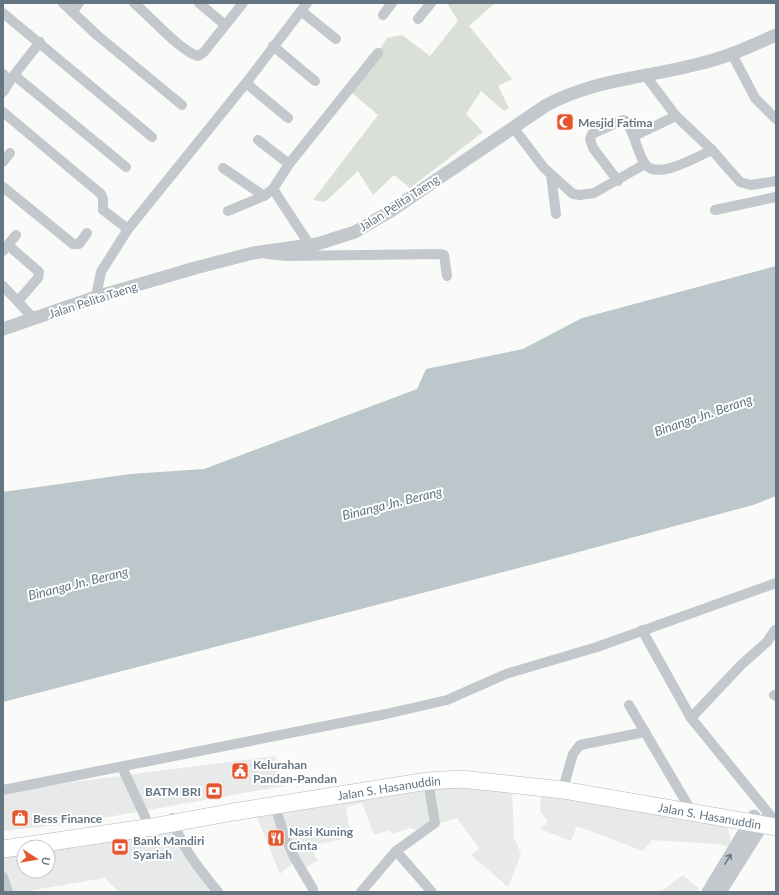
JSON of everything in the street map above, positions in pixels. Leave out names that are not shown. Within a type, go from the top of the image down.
[{"type":"highway","name":"Jalan S. Hasanuddin","points":[[3,849],[427,774],[462,774],[564,785],[766,821]]},
{"type":"highway","name":"Jalan S. Hasanuddin","points":[[274,802],[428,781],[461,779],[563,790],[766,821]]},
{"type":"highway","name":"Jalan S. Hasanuddin","points":[[3,841],[146,819],[174,819]]},
{"type":"street","points":[[63,3],[98,36],[182,105]]},
{"type":"street","points":[[72,12],[79,3]]},
{"type":"street","points":[[134,3],[174,39],[197,56],[204,52],[243,3]]},
{"type":"street","points":[[199,3],[225,25]]},
{"type":"street","points":[[383,15],[392,3]]},
{"type":"street","points":[[418,19],[430,3]]},
{"type":"street","points":[[96,297],[101,272],[128,229],[246,83],[304,7],[336,39]]},
{"type":"street","points":[[3,13],[152,136]]},
{"type":"street","name":"Jalan Pelita Taeng","points":[[3,329],[96,297],[195,268],[253,253],[317,244],[355,232],[389,212],[513,127],[563,96],[586,87],[693,66],[732,54],[776,35]]},
{"type":"street","points":[[40,42],[14,75],[126,167]]},
{"type":"street","points":[[273,46],[315,81]]},
{"type":"street","points":[[228,210],[264,196],[273,188],[289,164],[378,52]]},
{"type":"street","points":[[732,54],[755,98],[776,119]]},
{"type":"street","points":[[3,74],[10,81],[3,92]]},
{"type":"street","points":[[645,75],[676,116],[712,150],[740,182],[751,184],[776,181]]},
{"type":"street","points":[[246,83],[288,118]]},
{"type":"street","points":[[3,112],[101,194],[103,210],[128,229]]},
{"type":"street","points":[[634,136],[676,116]]},
{"type":"street","points":[[618,181],[590,142],[591,136],[623,120],[626,121],[634,136],[646,164],[654,170],[666,170],[712,150]]},
{"type":"street","points":[[513,127],[544,168],[573,194],[580,195],[594,193],[618,181],[646,164]]},
{"type":"street","points":[[258,140],[289,164]]},
{"type":"street","points":[[3,162],[10,153]]},
{"type":"street","points":[[224,168],[264,196]]},
{"type":"street","points":[[551,174],[556,214]]},
{"type":"street","points":[[760,183],[764,188],[776,193]]},
{"type":"street","points":[[3,187],[73,244],[79,244],[87,233]]},
{"type":"street","points":[[273,188],[309,244]]},
{"type":"street","points":[[714,210],[776,197]]},
{"type":"street","points":[[16,235],[5,248],[39,272],[38,278],[18,301]]},
{"type":"street","points":[[253,253],[286,256],[440,254],[444,255],[446,259],[447,276]]},
{"type":"street","points":[[3,286],[34,319]]},
{"type":"street","points":[[3,790],[386,714],[447,700],[506,674],[597,646],[776,583]]},
{"type":"street","points":[[642,630],[691,718],[766,821]]},
{"type":"street","points":[[691,718],[741,665],[767,642],[775,630]]},
{"type":"street","points":[[629,705],[689,807]]},
{"type":"street","points":[[564,785],[573,754],[580,745],[645,732]]},
{"type":"street","points":[[122,767],[146,819]]},
{"type":"street","points":[[361,892],[396,851],[435,823],[428,781]]},
{"type":"street","points":[[274,802],[279,823],[288,845],[313,889]]},
{"type":"street","points":[[174,819],[196,863],[218,892]]},
{"type":"street","points":[[708,892],[766,821]]},
{"type":"street","points":[[720,892],[766,821]]},
{"type":"street","points":[[396,851],[432,892]]},
{"type":"street","points":[[3,877],[8,892]]},
{"type":"shaded area","points":[[447,3],[495,3],[469,26],[512,79],[498,86],[509,108],[504,111],[481,91],[466,114],[483,132],[410,188],[394,175],[373,195],[358,171],[325,202],[313,200],[378,115],[352,93],[387,38],[402,35],[430,56],[458,21]]},
{"type":"shaded area","points":[[275,756],[283,786],[75,823],[3,831],[3,791]]},
{"type":"shaded area","points":[[456,785],[512,791],[514,837],[521,854],[508,887],[471,855],[479,848],[457,818],[417,830],[410,828],[392,834],[389,830],[374,835],[362,803],[346,807],[351,837],[314,845],[315,856],[319,860],[301,870],[294,862],[280,874],[256,815]]},
{"type":"shaded area","points":[[541,796],[726,818],[732,848],[718,844],[652,840],[643,851],[577,826],[571,841],[540,829],[548,821],[540,811]]},
{"type":"shaded area","points":[[174,825],[215,892],[119,892],[105,878],[22,892],[3,892],[3,853],[16,851],[16,879],[56,879],[56,846]]},
{"type":"shaded area","points":[[683,875],[697,887],[699,892],[660,892]]},
{"type":"water","name":"Binanga Jn. Berang","points":[[776,266],[776,496],[753,505],[534,564],[3,702],[3,492],[130,474],[204,469],[417,389],[426,369],[523,349],[582,318]]},
{"type":"place","name":"Mesjid Fatima","points":[[565,122]]},
{"type":"place","name":"Kelurahan Pandan-Pandan","points":[[240,771]]},
{"type":"place","name":"BATM BRI","points":[[214,791]]},
{"type":"place","name":"Bess Finance","points":[[20,818]]},
{"type":"place","name":"Nasi Kuning Cinta","points":[[276,838]]},
{"type":"place","name":"Bank Mandiri Syariah","points":[[120,847]]}]
